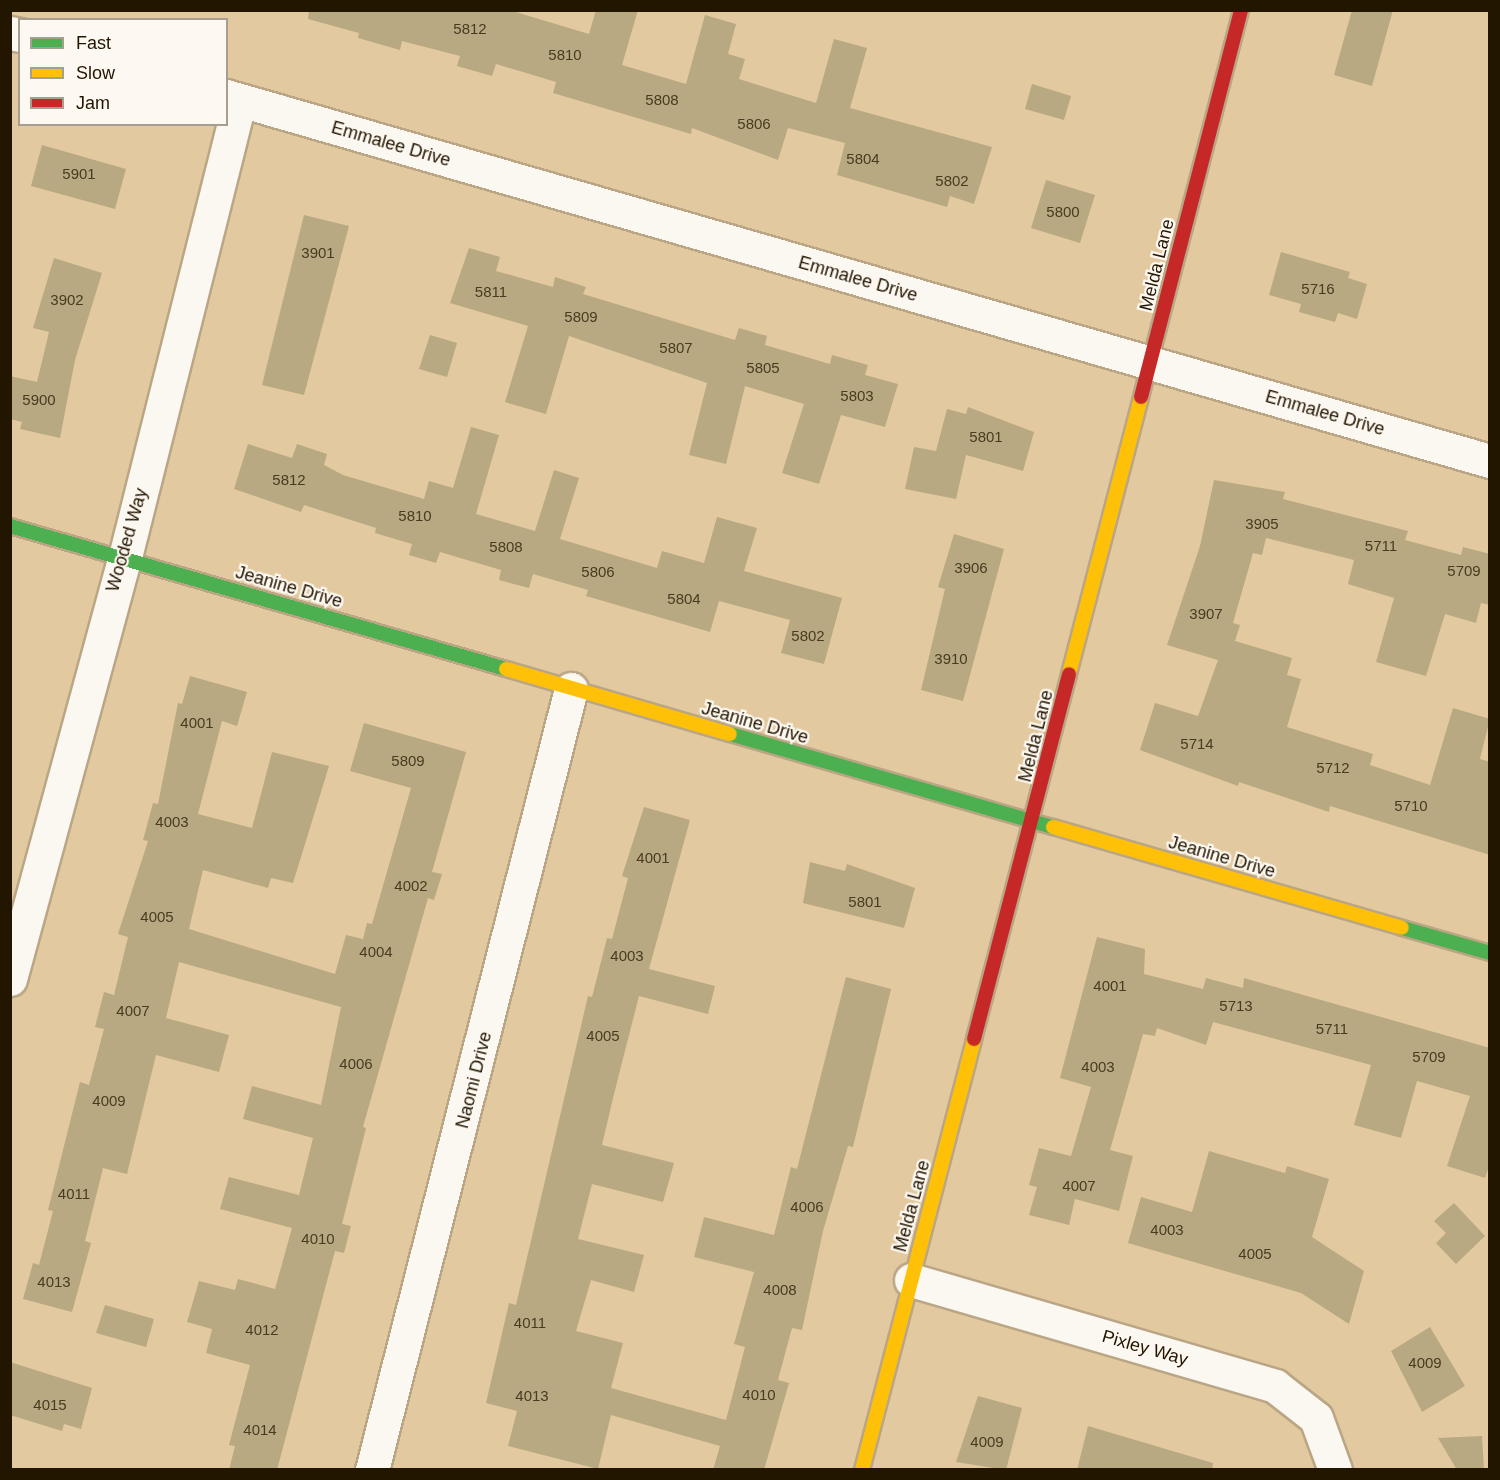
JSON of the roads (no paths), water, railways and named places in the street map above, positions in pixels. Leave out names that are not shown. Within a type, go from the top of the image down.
[{"type":"street","name":"Melda Lane","points":[[862,1470],[1032,823],[1241,10]]},
{"type":"street","name":"Emmalee Drive","points":[[233,98],[1490,461]]},
{"type":"street","name":"Wooded Way","points":[[228,119],[233,98]]},
{"type":"street","name":"Wooded Way","points":[[10,979],[125,557],[226,126]]},
{"type":"street","name":"Jeanine Drive","points":[[10,526],[125,557],[1032,823],[1490,953]]},
{"type":"street","name":"Naomi Drive","points":[[372,1470],[571,689]]},
{"type":"street","name":"Pixley Way","points":[[911,1280],[1275,1386],[1316,1418],[1335,1470]]}]
